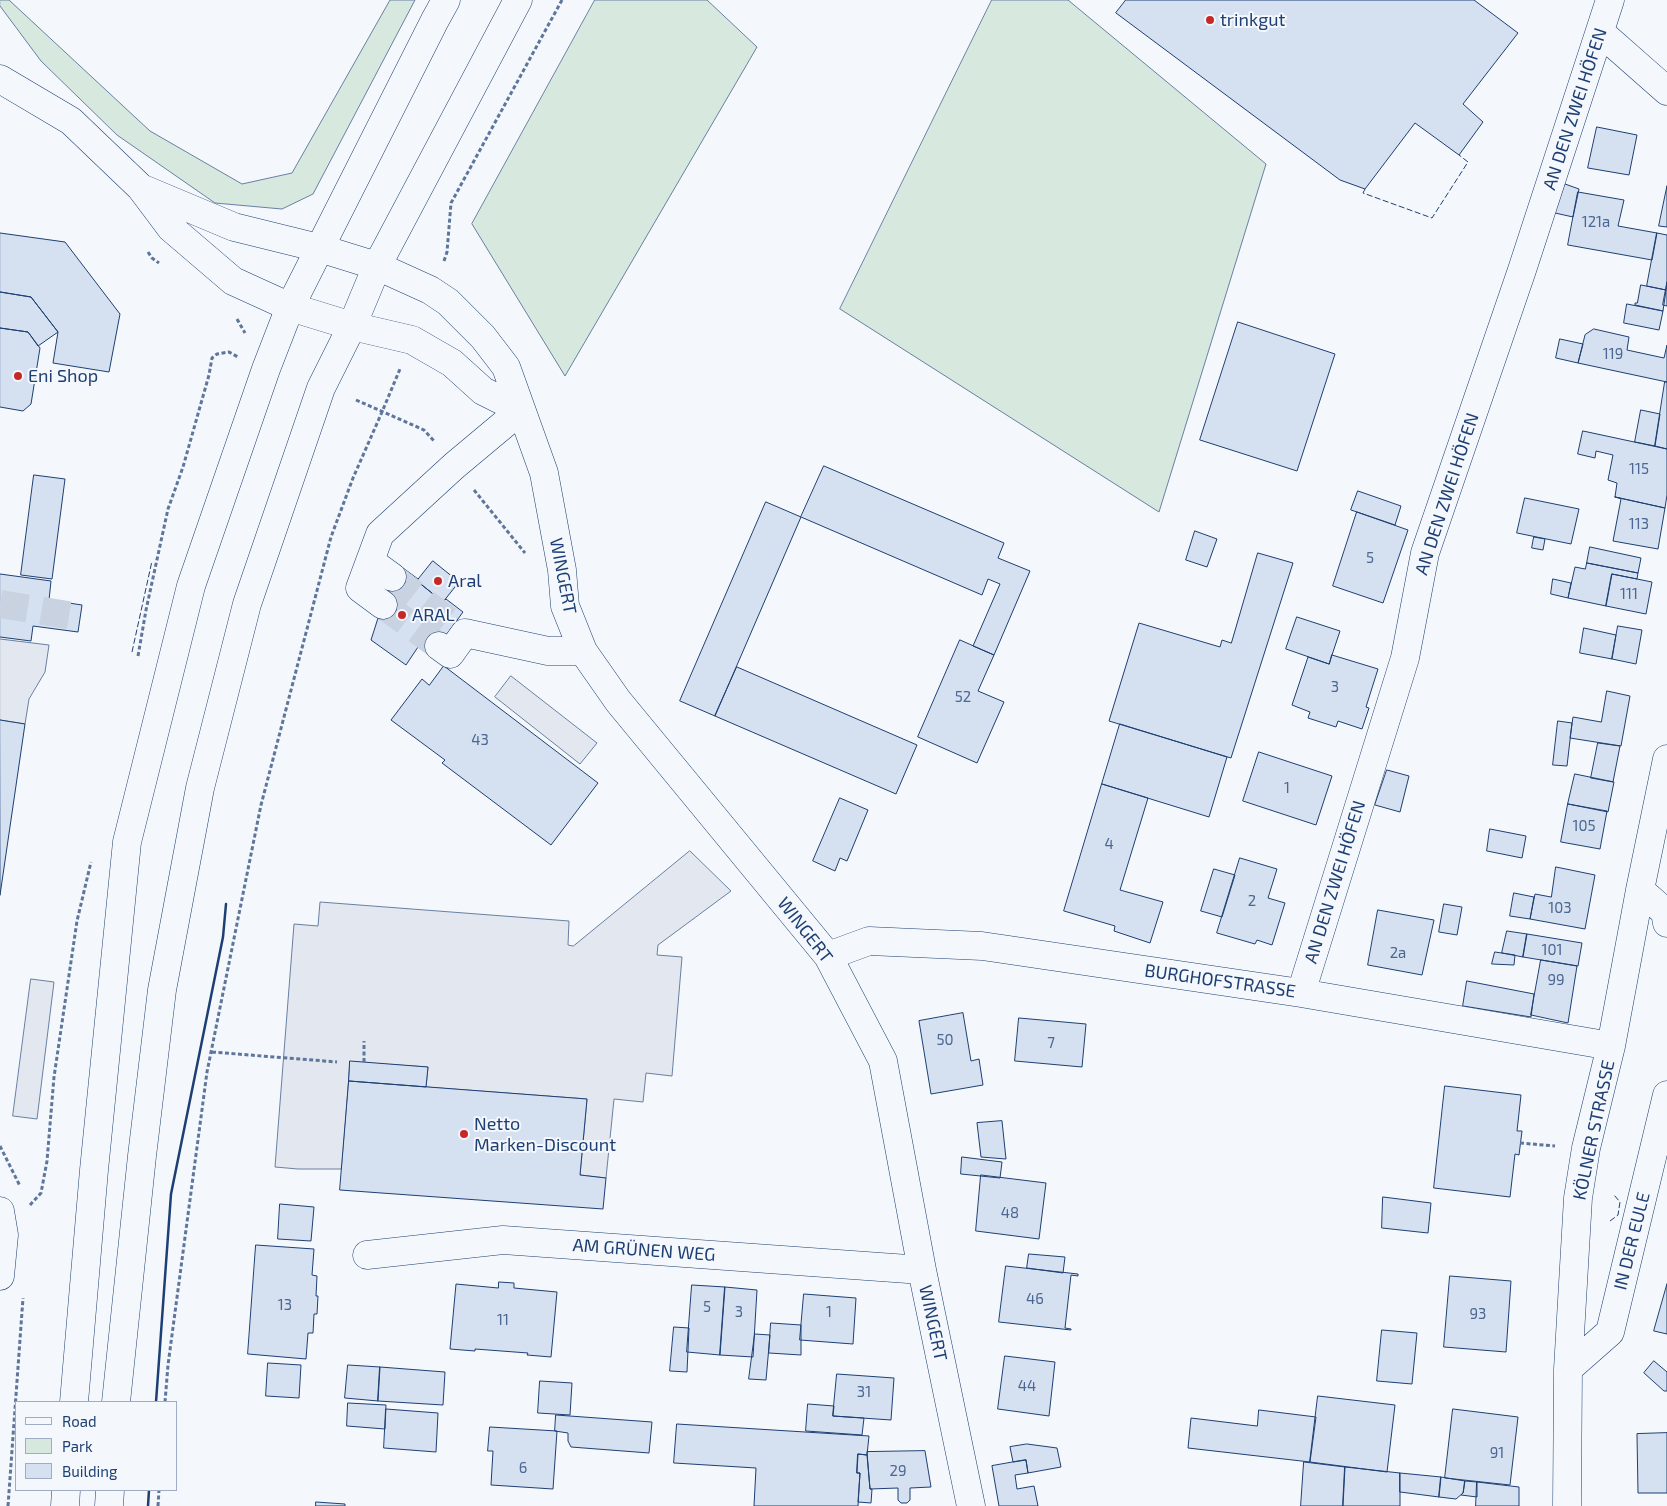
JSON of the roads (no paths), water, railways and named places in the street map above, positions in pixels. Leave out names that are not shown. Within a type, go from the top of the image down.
[{"type":"street","points":[[74,1401],[94,1170],[127,842],[191,586],[266,369],[290,307],[446,0]]},
{"type":"street","points":[[116,1401],[162,990],[200,788],[247,604],[321,388],[352,326],[377,266],[518,0]]},
{"type":"street","name":"AN DEN ZWEI HÖFEN","points":[[1302,992],[1405,658],[1425,553],[1522,270],[1610,0]]},
{"type":"street","points":[[1600,32],[1667,91]]},
{"type":"street","points":[[0,79],[71,121],[141,188],[171,228],[234,281],[290,307],[352,326],[412,340],[452,363],[483,391],[521,410],[454,466],[380,534],[360,588],[383,605]]},
{"type":"street","name":"WINGERT","points":[[141,188],[234,227],[319,248],[377,266],[430,290],[448,302],[483,337],[506,367],[544,473],[562,570],[566,606],[582,651],[624,708],[828,956],[883,1060],[922,1270],[971,1506]]},
{"type":"street","points":[[370,561],[392,577]]},
{"type":"street","points":[[453,635],[548,652],[582,651]]},
{"type":"street","name":"KÖLNER STRASSE","points":[[1568,1506],[1568,1370],[1578,1198],[1586,1148],[1611,1046],[1667,759]]},
{"type":"street","points":[[1640,890],[1665,912],[1667,923]]},
{"type":"street","name":"BURGHOFSTRASSE","points":[[828,956],[869,940],[982,946],[1302,992],[1611,1046]]},
{"type":"street","name":"IN DER EULE","points":[[1568,1370],[1610,1332],[1667,1095]]},
{"type":"street","points":[[0,1211],[4,1235],[0,1276]]},
{"type":"street","name":"AM GRÜNEN WEG","points":[[367,1255],[502,1240],[922,1270]]},
{"type":"street","points":[[65,1506],[66,1491]]},
{"type":"street","points":[[109,1506],[110,1491]]},
{"type":"tunnel","points":[[392,577],[454,625]]},
{"type":"tunnel","points":[[0,604],[80,617]]},
{"type":"tunnel","points":[[383,605],[439,646]]},
{"type":"place","name":"trinkgut","points":[[1210,20]]},
{"type":"place","name":"Eni Shop","points":[[18,376]]},
{"type":"place","name":"Aral","points":[[438,581]]},
{"type":"place","name":"ARAL","points":[[402,615]]},
{"type":"place","name":"Netto Marken-Discount","points":[[464,1134]]}]
